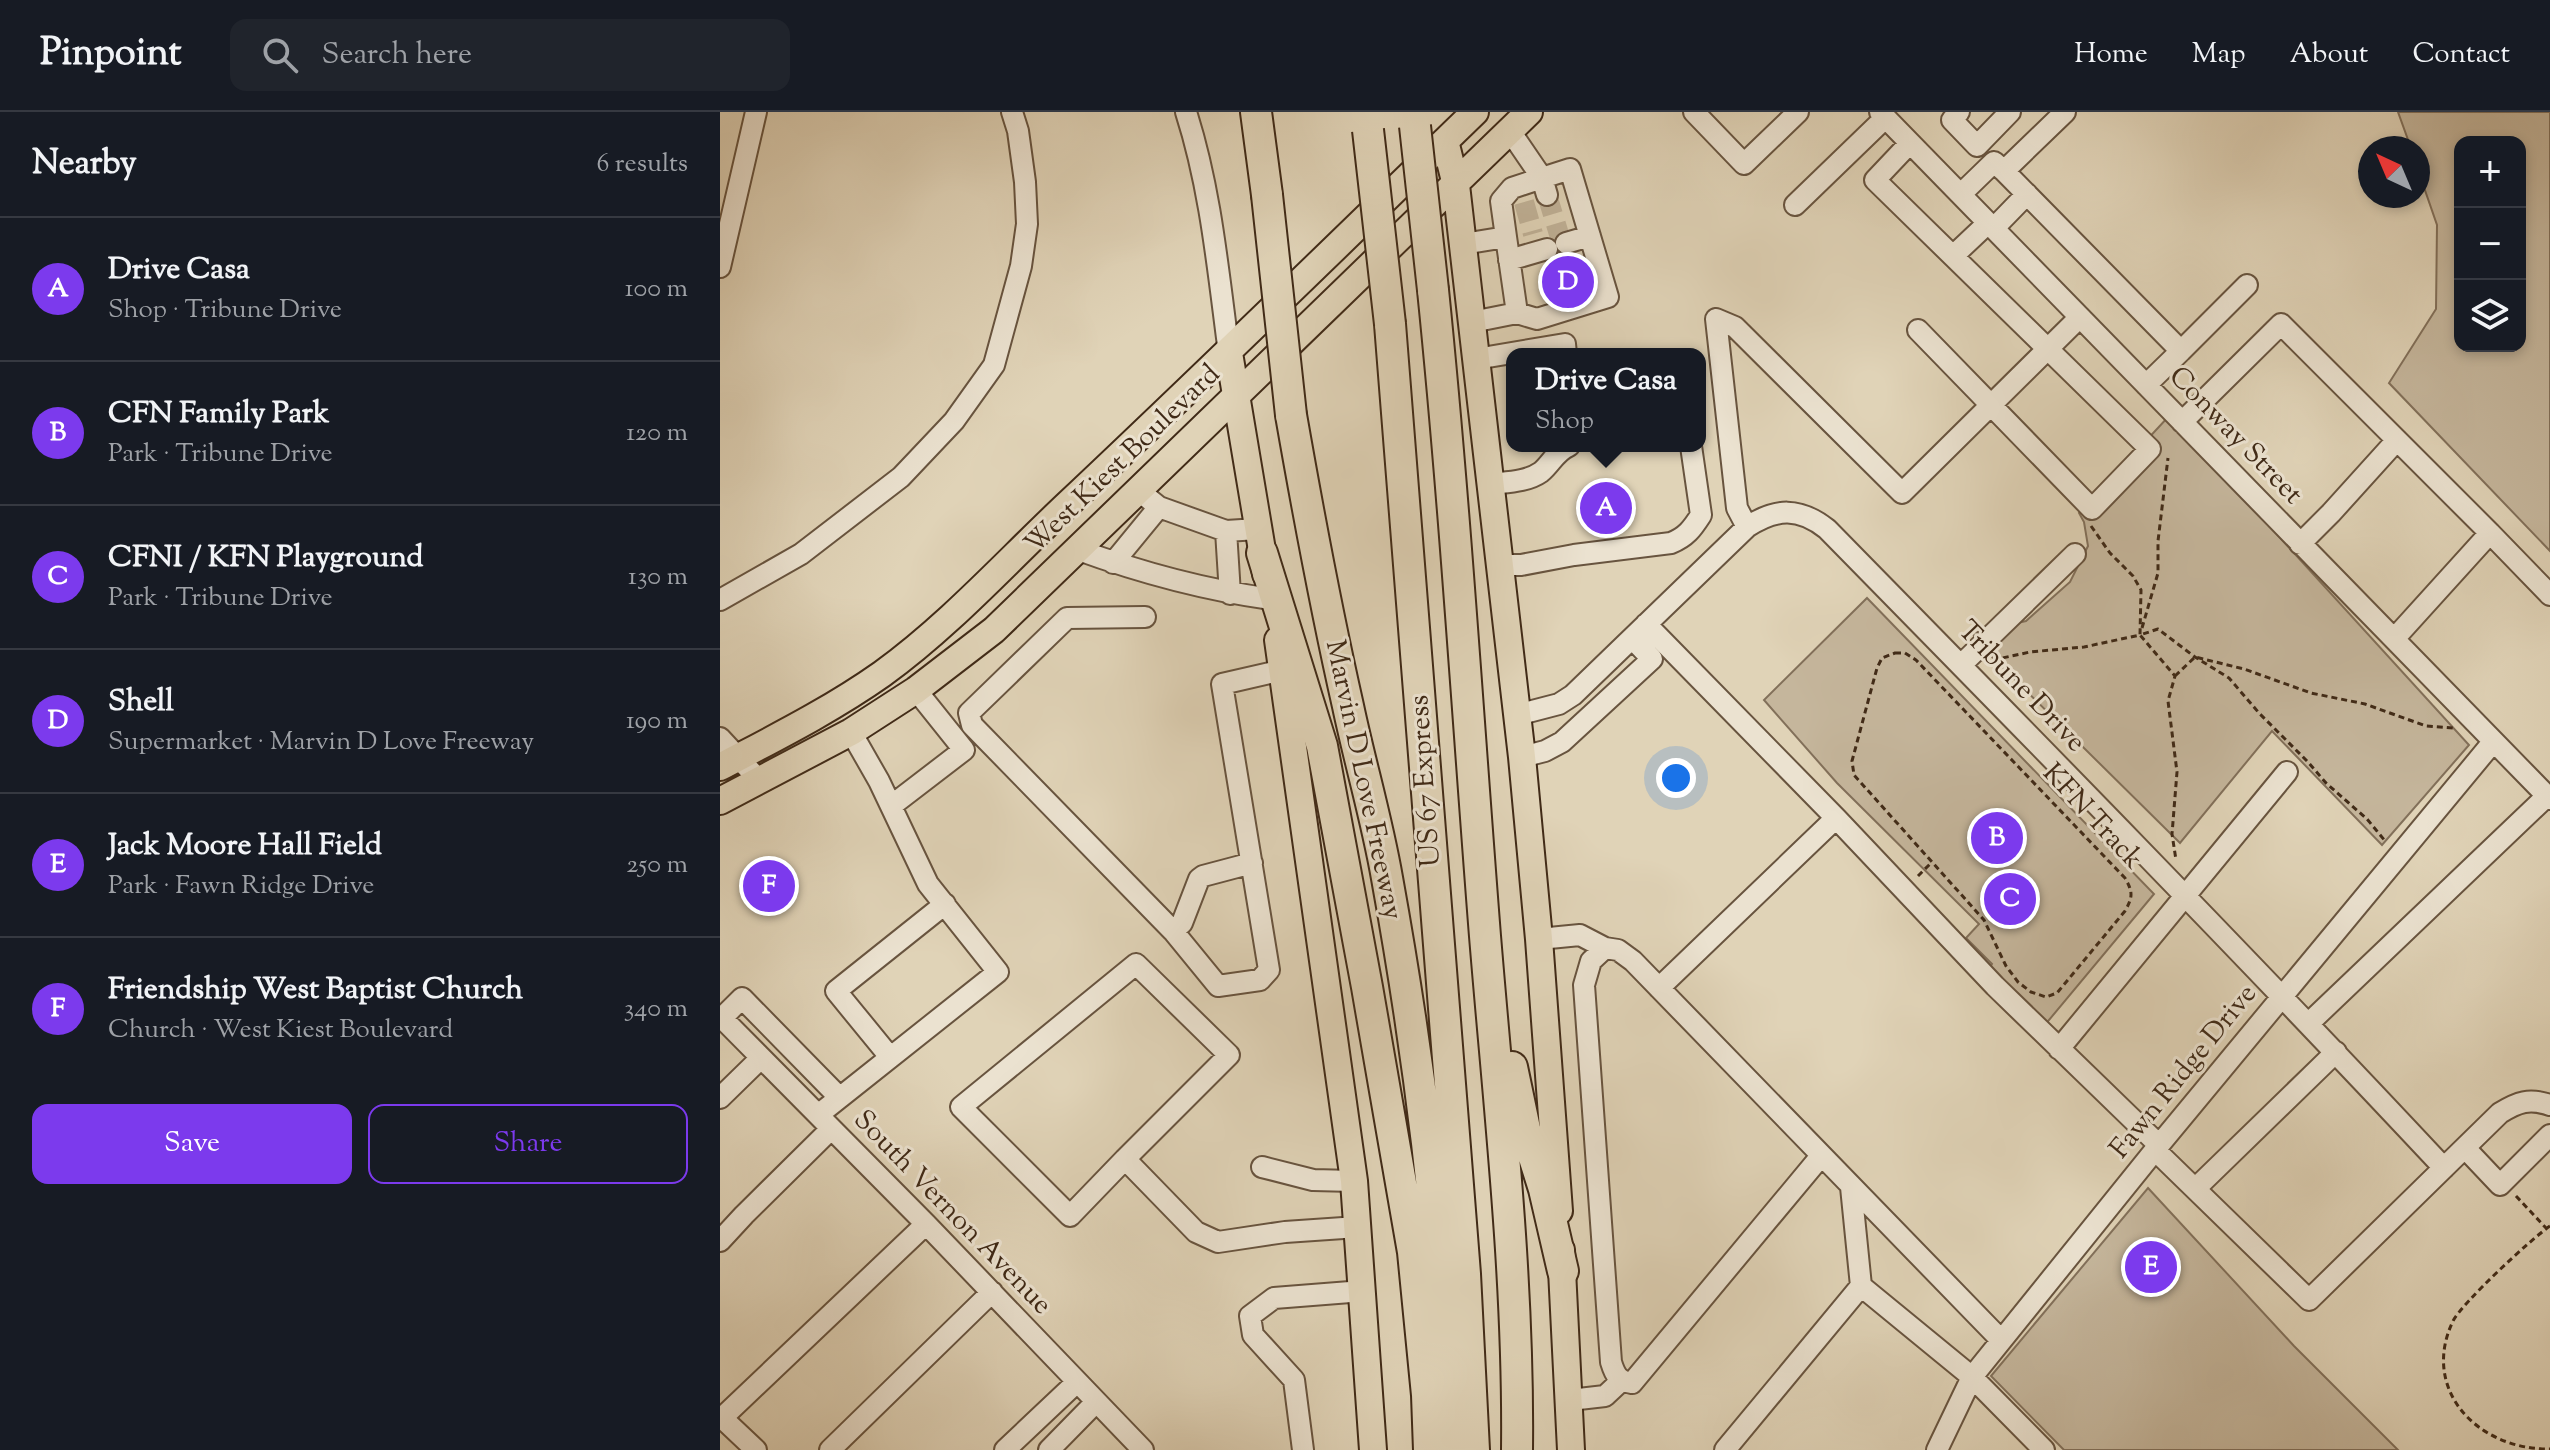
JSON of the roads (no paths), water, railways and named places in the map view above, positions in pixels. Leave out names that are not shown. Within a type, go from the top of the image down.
[{"type":"highway","name":"Marvin D Love Freeway","points":[[1256,112],[1291,415],[1317,566],[1387,875],[1410,1018],[1440,1273],[1450,1450]]},
{"type":"highway","points":[[1414,119],[1458,561],[1512,1247],[1517,1450]]},
{"type":"highway","name":"US 67 Express","points":[[1367,121],[1390,324],[1465,1274],[1474,1450]]},
{"type":"highway","points":[[1260,541],[1322,746],[1359,941],[1413,1252],[1427,1395],[1429,1450]]},
{"type":"highway","points":[[1488,972],[1563,1271]]},
{"type":"main road","name":"West Kiest Boulevard","points":[[729,762],[819,715],[882,674],[935,634],[1475,112]]},
{"type":"main road","name":"West Kiest Boulevard","points":[[720,801],[844,737],[916,690],[994,630],[1529,112]]},
{"type":"main road","points":[[1445,141],[1456,185],[1522,757],[1539,939],[1563,1271],[1571,1450]]},
{"type":"main road","name":"Marvin D Love Freeway","points":[[1229,353],[1283,670],[1354,1181],[1373,1450]]},
{"type":"main road","points":[[1050,521],[1076,549]]},
{"type":"main road","points":[[819,715],[844,737]]},
{"type":"street","points":[[720,267],[756,112]]},
{"type":"street","points":[[720,600],[801,554],[901,477],[954,421],[994,365],[1021,266],[1027,224],[1025,182],[1018,131],[1012,112]]},
{"type":"street","name":"Marvin D Love Freeway","points":[[1186,112],[1212,217],[1229,353]]},
{"type":"street","points":[[1694,112],[1744,164],[1798,112]]},
{"type":"street","points":[[1977,146],[2010,112]]},
{"type":"street","points":[[1961,194],[2065,112]]},
{"type":"street","points":[[1952,115],[1977,146],[2177,347]]},
{"type":"street","points":[[1795,205],[1888,116]]},
{"type":"street","name":"Conway Street","points":[[1888,116],[1910,143],[2548,798]]},
{"type":"street","points":[[1510,131],[1544,186]]},
{"type":"street","points":[[1910,143],[1875,180],[2150,449],[2092,509],[1918,330]]},
{"type":"street","points":[[1472,322],[1517,313],[1537,319],[1608,297],[1570,169],[1544,186],[1522,194],[1512,188],[1501,201],[1517,313]]},
{"type":"street","points":[[1953,256],[2027,194]]},
{"type":"street","points":[[1509,260],[1546,244],[1590,236]]},
{"type":"street","points":[[1463,244],[1506,237]]},
{"type":"street","points":[[2146,385],[2177,347],[2247,285]]},
{"type":"street","points":[[1747,527],[1737,508],[1716,319],[1735,327],[1902,493],[2080,317]]},
{"type":"street","points":[[2182,422],[2281,324],[2550,595]]},
{"type":"street","points":[[1541,348],[1565,344],[1565,348]]},
{"type":"street","points":[[1476,359],[1506,354]]},
{"type":"street","points":[[2300,544],[2397,440]]},
{"type":"street","points":[[1491,484],[1523,480],[1541,472],[1558,452]]},
{"type":"street","points":[[1500,565],[1671,543],[1683,538],[1701,515],[1692,452]]},
{"type":"street","points":[[1138,490],[1159,507],[1260,541]]},
{"type":"street","points":[[1113,563],[1159,507]]},
{"type":"street","name":"Tribune Drive","points":[[1517,715],[1559,704],[1587,683],[1747,527],[1762,517],[1778,513],[1795,513],[1812,518],[1966,660],[2190,890],[2281,997],[2444,1168]]},
{"type":"street","points":[[1226,531],[1230,594]]},
{"type":"street","points":[[2394,639],[2490,533]]},
{"type":"street","points":[[1076,549],[1113,563],[1230,594],[1271,599]]},
{"type":"street","points":[[1966,660],[2075,554]]},
{"type":"street","points":[[1145,617],[1067,618],[969,713],[972,725],[1173,931],[1218,986],[1260,980],[1269,970],[1222,684],[1283,670]]},
{"type":"street","points":[[1639,631],[1836,818],[1995,986],[2309,1300],[2500,1113],[2520,1101],[2550,1105]]},
{"type":"street","points":[[1522,757],[1545,751],[1562,742],[1660,654]]},
{"type":"street","points":[[891,806],[964,750],[916,690]]},
{"type":"street","points":[[720,1241],[824,1122],[839,1097],[998,972],[928,884],[891,806],[844,737]]},
{"type":"street","points":[[720,738],[729,762],[759,780]]},
{"type":"street","name":"Fawn Ridge Drive","points":[[1937,1450],[1972,1377],[2001,1340],[2493,742]]},
{"type":"street","points":[[2059,1049],[2287,772]]},
{"type":"street","points":[[2308,1024],[2548,798]]},
{"type":"street","points":[[1659,988],[1836,818]]},
{"type":"street","points":[[1173,931],[1182,923],[1199,879],[1252,863]]},
{"type":"street","points":[[890,1057],[836,991],[945,904]]},
{"type":"street","points":[[1539,939],[1580,935],[1605,948],[1618,950],[1633,961],[2001,1340]]},
{"type":"street","points":[[1605,948],[1591,961],[1584,985],[1611,1362],[1615,1375],[1621,1381],[1632,1383],[1821,1156]]},
{"type":"street","points":[[1136,964],[1229,1055],[1125,1159],[1070,1216],[961,1107],[1136,964]]},
{"type":"street","points":[[721,1017],[742,998],[839,1097]]},
{"type":"street","name":"South Vernon Avenue","points":[[721,1017],[1143,1450]]},
{"type":"street","points":[[2196,1188],[2336,1052]]},
{"type":"street","points":[[720,1098],[761,1058]]},
{"type":"street","points":[[2465,1148],[2500,1185],[2550,1135]]},
{"type":"street","points":[[1125,1159],[1196,1232],[1218,1242],[1285,1232],[1358,1227]]},
{"type":"street","points":[[1262,1167],[1313,1180],[1354,1181]]},
{"type":"street","points":[[1851,1187],[1861,1286],[1972,1377],[2044,1450]]},
{"type":"street","points":[[756,1450],[722,1417],[926,1224]]},
{"type":"street","points":[[1725,1450],[1861,1286]]},
{"type":"street","points":[[1303,1450],[1294,1380],[1253,1335],[1250,1316],[1274,1298],[1363,1291]]},
{"type":"street","points":[[830,1450],[992,1292]]},
{"type":"street","points":[[1570,1400],[1605,1396],[1621,1381]]},
{"type":"street","points":[[1005,1450],[1077,1382]]},
{"type":"street","points":[[1049,1450],[1096,1402]]},
{"type":"tunnel","points":[[1547,195],[1562,244]]},
{"type":"tunnel","points":[[1524,202],[1533,234]]},
{"type":"place","name":"Shell","points":[[1568,282]]},
{"type":"place","name":"Drive Casa","points":[[1606,508]]},
{"type":"place","name":"CFN Family Park","points":[[1997,838]]},
{"type":"place","name":"Friendship West Baptist Church","points":[[769,886]]},
{"type":"place","name":"CFNI / KFN Playground","points":[[2010,899]]},
{"type":"place","name":"Jack Moore Hall Field","points":[[2151,1267]]}]
